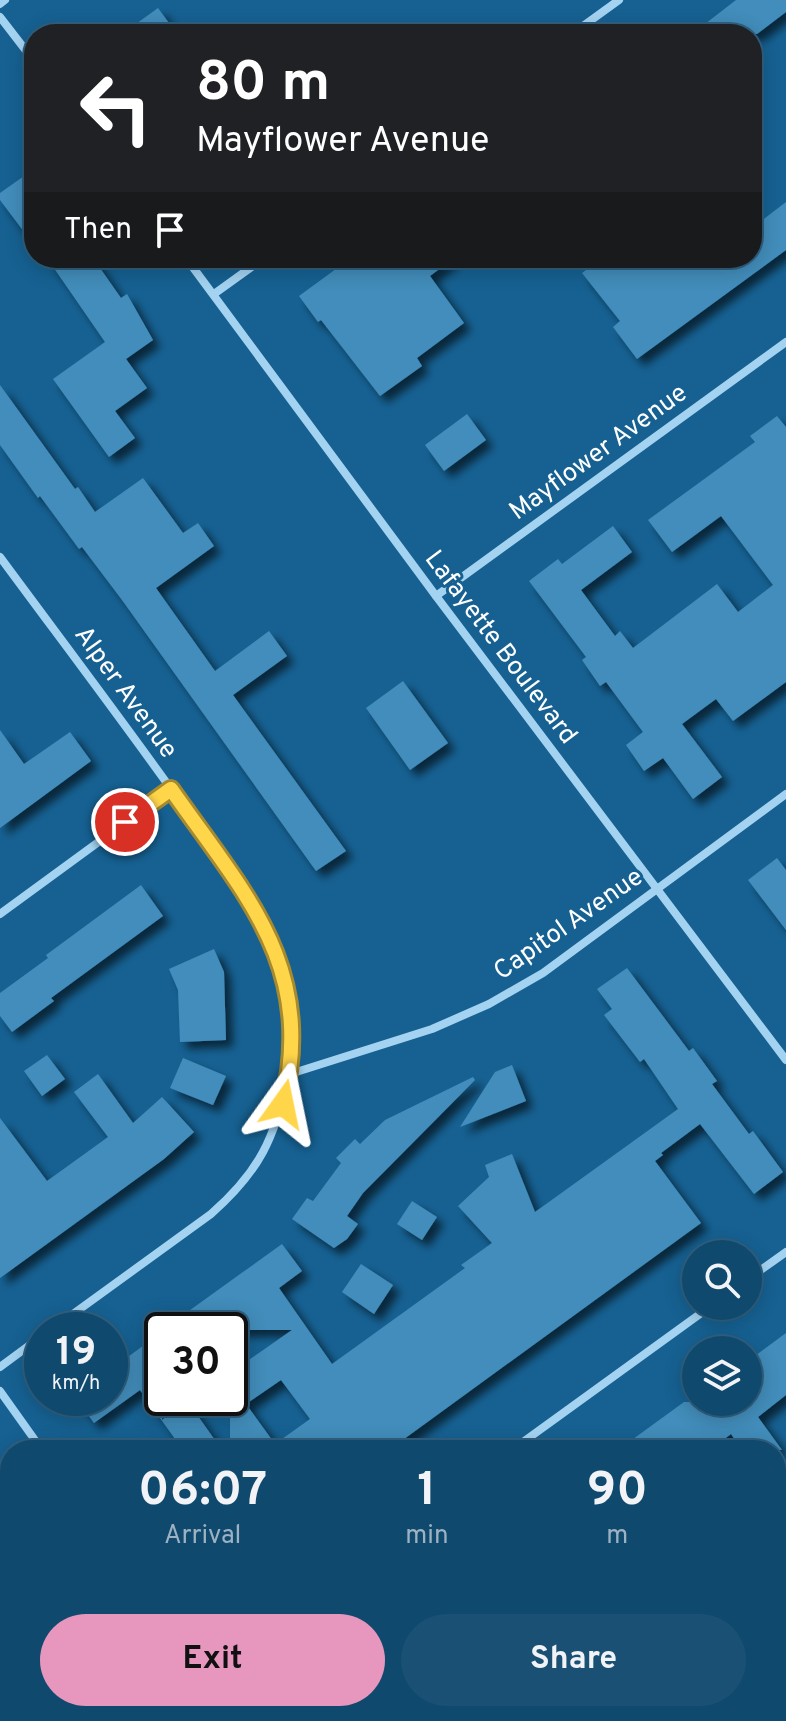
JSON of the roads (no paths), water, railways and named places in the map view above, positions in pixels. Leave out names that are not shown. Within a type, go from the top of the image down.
[{"type":"street","points":[[0,4],[5,0]]},
{"type":"street","points":[[586,24],[619,0]]},
{"type":"street","points":[[0,17],[24,48]]},
{"type":"street","name":"Lafayette Boulevard","points":[[194,268],[436,596],[786,1060]]},
{"type":"street","points":[[214,294],[250,268]]},
{"type":"street","name":"Mayflower Avenue","points":[[436,596],[786,342]]},
{"type":"street","name":"Alper Avenue","points":[[0,557],[171,789],[253,907],[275,949],[287,985],[292,1013],[290,1074]]},
{"type":"street","points":[[0,914],[171,789]]},
{"type":"street","name":"Capitol Avenue","points":[[290,1074],[432,1029],[489,1004],[543,973],[786,794]]},
{"type":"street","points":[[76,1312],[229,1198],[265,1152],[283,1104],[290,1074]]},
{"type":"street","points":[[762,1269],[786,1252]]},
{"type":"street","points":[[526,1440],[692,1320]]},
{"type":"street","points":[[0,1367],[24,1349]]},
{"type":"street","points":[[0,1391],[35,1440]]}]
